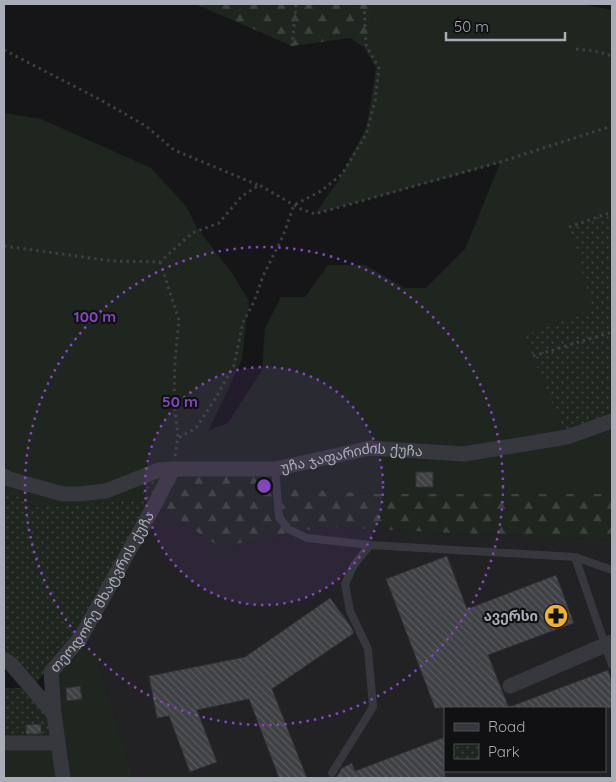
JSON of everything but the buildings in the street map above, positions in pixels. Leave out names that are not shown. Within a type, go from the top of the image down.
[{"type":"street","name":"უჩა ჯაფარიძის ქუჩა","points":[[4,476],[51,492],[78,494],[106,491],[159,470],[275,469],[370,448],[464,454],[567,437],[612,421]]},
{"type":"street","name":"თეოდორე მხატვრის ქუჩა","points":[[63,778],[54,714],[51,672],[81,637],[155,504],[172,469]]},
{"type":"street","points":[[510,686],[609,644]]},
{"type":"street","points":[[4,658],[54,714]]},
{"type":"street","points":[[4,743],[58,743]]},
{"type":"lane","points":[[275,469],[279,517],[288,529],[307,538],[370,545],[575,557],[612,570]]},
{"type":"lane","points":[[332,773],[372,707],[368,649],[350,611],[345,584],[354,565],[370,545]]},
{"type":"lane","points":[[575,557],[609,644],[612,665]]},
{"type":"path","points":[[292,46],[296,4]]},
{"type":"path","points":[[178,438],[196,428],[234,365],[243,322],[254,302],[263,276],[283,236],[294,205],[320,191],[342,174],[366,134],[375,101],[379,68],[366,45],[364,4]]},
{"type":"path","points":[[576,49],[595,51],[612,56]]},
{"type":"path","points":[[4,50],[146,126],[174,150],[259,185],[300,209],[315,214],[500,162],[612,126]]},
{"type":"path","points":[[4,246],[112,261],[160,262],[192,233],[219,223],[241,197],[259,185]]},
{"type":"path","points":[[569,227],[612,212]]},
{"type":"path","points":[[160,262],[179,320],[174,399],[178,438],[172,469]]},
{"type":"path","points":[[533,356],[612,332]]},
{"type":"shaded area","points":[[155,504],[220,547],[323,527],[612,540],[612,778],[134,778],[97,658],[87,640]]},
{"type":"green space","points":[[196,4],[377,4],[364,47],[350,38],[292,46]]},
{"type":"green space","points":[[377,4],[582,4],[612,10],[612,212],[569,227],[594,309],[612,421],[612,494],[372,494],[276,487],[35,507],[4,488],[4,113],[41,119],[151,168],[186,206],[197,228],[232,273],[249,301],[242,359],[209,430],[228,423],[262,370],[265,328],[281,297],[305,297],[328,265],[365,265],[405,288],[426,288],[465,249],[500,163],[315,214],[338,181],[367,126],[376,68],[364,47]]},
{"type":"green space","points":[[612,212],[612,421],[567,437],[524,336],[593,309],[569,227]]},
{"type":"green space","points":[[181,469],[275,469],[277,487],[372,494],[612,494],[612,540],[323,527],[220,547],[155,504]]},
{"type":"green space","points":[[181,469],[60,654],[32,688],[54,714],[58,743],[4,743],[4,688],[31,688],[4,659],[4,488],[35,507],[137,500],[159,470]]},
{"type":"green space","points":[[78,625],[97,658],[134,778],[4,778],[4,743],[54,714],[60,654]]},
{"type":"place","name":"ავერსი","points":[[556,616]]}]
